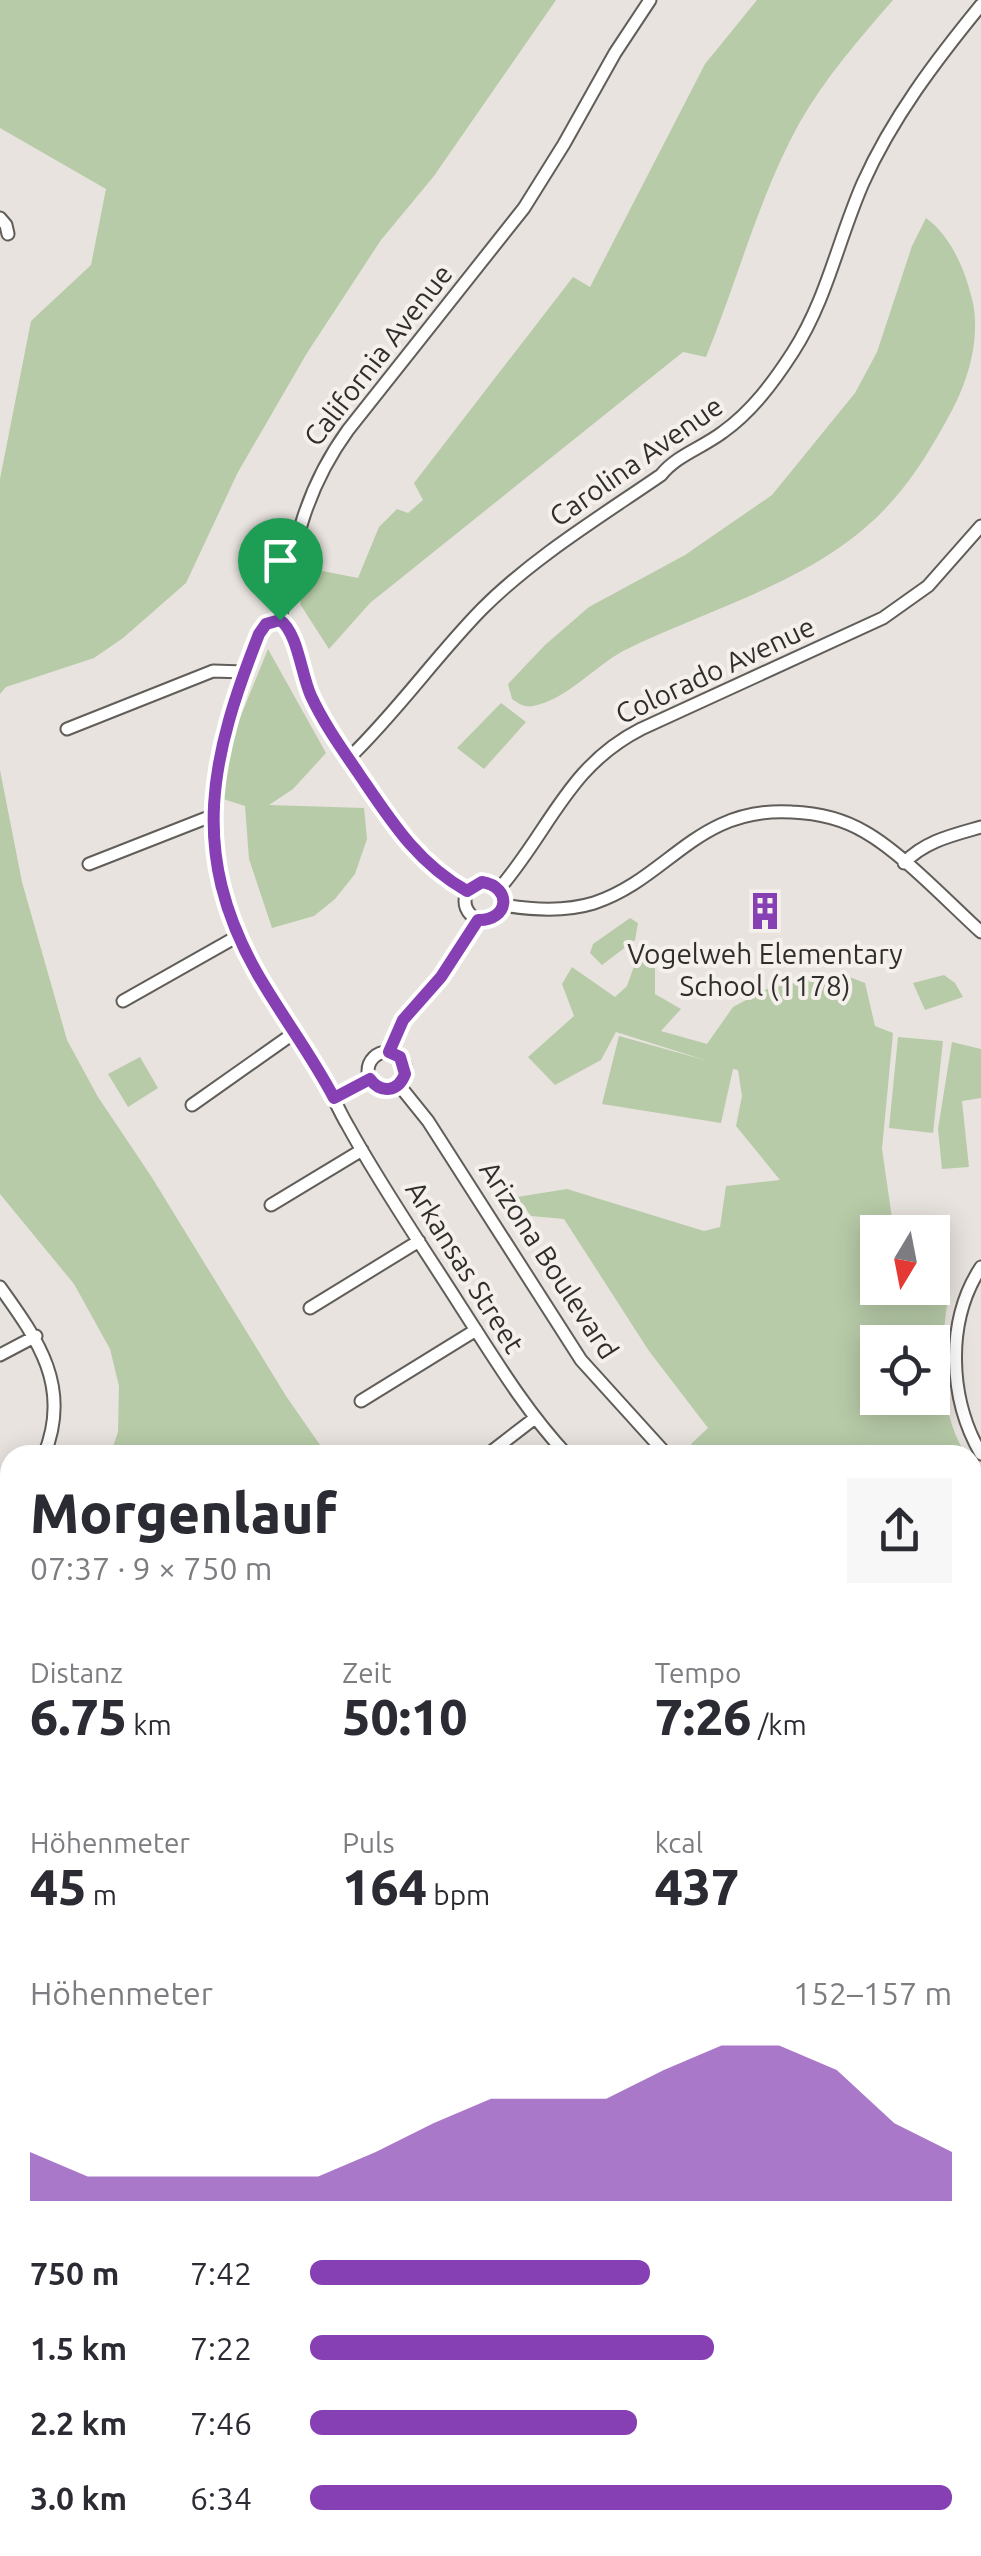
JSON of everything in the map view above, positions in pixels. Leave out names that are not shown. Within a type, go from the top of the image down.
[{"type":"street","name":"California Avenue","points":[[334,1098],[238,936],[219,871],[214,814],[219,751],[262,628],[280,620],[299,526],[322,469],[348,430],[524,208],[614,53],[650,0]]},
{"type":"street","name":"Carolina Avenue","points":[[348,758],[376,732],[485,606],[556,548],[660,475],[674,459],[722,433],[766,390],[814,316],[862,185],[884,142],[979,3]]},
{"type":"street","points":[[0,218],[8,234]]},
{"type":"street","name":"Colorado Avenue","points":[[499,889],[533,846],[576,779],[604,751],[641,729],[882,618],[928,586],[981,526]]},
{"type":"street","points":[[280,620],[291,631],[313,701],[348,758],[414,852],[467,891]]},
{"type":"street","points":[[66,729],[213,670],[244,672]]},
{"type":"street","points":[[503,905],[548,909],[596,902],[730,820],[764,812],[798,812],[843,822],[876,839],[981,932]]},
{"type":"street","points":[[89,864],[214,814]]},
{"type":"street","points":[[904,864],[913,854],[940,839],[981,826]]},
{"type":"street","points":[[389,1052],[403,1020],[441,977],[478,920],[494,918],[503,905],[499,889],[482,882],[467,891]]},
{"type":"street","points":[[467,891],[466,908],[478,920]]},
{"type":"street","points":[[123,1001],[238,936]]},
{"type":"street","points":[[192,1106],[294,1033]]},
{"type":"street","points":[[389,1052],[400,1057],[406,1068],[399,1085],[380,1089],[370,1079],[368,1070],[371,1060],[389,1052]]},
{"type":"street","points":[[334,1098],[370,1079]]},
{"type":"street","name":"Arizona Boulevard","points":[[399,1085],[428,1121],[581,1360],[657,1445]]},
{"type":"street","name":"Arkansas Street","points":[[334,1098],[362,1150],[476,1330],[558,1445]]},
{"type":"street","points":[[271,1205],[362,1150]]},
{"type":"street","points":[[310,1308],[419,1240]]},
{"type":"street","points":[[977,1445],[965,1420],[956,1377],[958,1332],[981,1266]]},
{"type":"street","points":[[0,1287],[36,1336],[52,1385],[52,1422],[46,1445]]},
{"type":"street","points":[[361,1402],[476,1330]]},
{"type":"street","points":[[0,1354],[36,1336]]},
{"type":"street","points":[[500,1445],[535,1418]]},
{"type":"green space","points":[[0,0],[556,0],[434,176],[381,240],[307,353],[238,472],[186,583],[94,658],[6,687],[0,694],[0,479],[31,321],[91,265],[106,189],[0,128]]},
{"type":"green space","points":[[757,0],[893,0],[832,74],[800,122],[761,208],[706,357],[683,352],[370,603],[329,649],[300,604],[307,568],[358,578],[379,527],[397,509],[408,513],[423,500],[414,483],[573,277],[590,287],[705,64]]},
{"type":"green space","points":[[926,218],[943,235],[962,267],[973,303],[975,335],[965,382],[952,411],[897,496],[849,540],[788,578],[623,651],[545,703],[527,706],[512,699],[508,684],[589,607],[685,555],[772,495],[855,393],[877,352],[912,246]]},
{"type":"green space","points":[[268,649],[326,753],[293,789],[269,805],[364,808],[367,839],[355,874],[335,899],[314,916],[272,928],[249,859],[245,806],[223,799],[229,745]]},
{"type":"green space","points":[[501,703],[526,722],[484,769],[457,748]]},
{"type":"green space","points":[[0,770],[22,882],[67,1040],[98,1097],[320,1445],[113,1445],[118,1432],[119,1386],[110,1349],[74,1284],[0,1194]]},
{"type":"green space","points":[[630,918],[638,923],[635,940],[602,965],[590,953],[593,944]]},
{"type":"green space","points":[[639,952],[655,961],[655,994],[681,1009],[661,1031],[707,1044],[733,1007],[767,989],[839,973],[865,983],[875,1026],[893,1033],[882,1149],[892,1215],[860,1215],[860,1305],[947,1305],[944,1325],[860,1325],[860,1415],[949,1415],[961,1445],[691,1444],[708,1428],[649,1351],[564,1219],[531,1216],[517,1197],[567,1189],[704,1231],[720,1227],[726,1186],[780,1180],[736,1126],[742,1096],[738,1070],[733,1069],[721,1123],[602,1104],[619,1036],[708,1061],[616,1032],[601,1060],[555,1085],[528,1057],[574,1016],[562,984],[572,967],[615,997],[627,986]]},
{"type":"green space","points":[[944,975],[955,983],[963,997],[925,1010],[913,983]]},
{"type":"green space","points":[[898,1037],[943,1041],[933,1133],[889,1128]]},
{"type":"green space","points":[[952,1042],[981,1049],[981,1098],[962,1101],[969,1167],[942,1169],[938,1129]]},
{"type":"green space","points":[[140,1057],[158,1088],[128,1107],[108,1074]]},
{"type":"place","name":"Vogelweh Elementary School (1178)","points":[[765,911]]},
{"type":"route","points":[[280,620],[291,631],[304,682],[322,718],[414,852],[467,891],[476,883],[489,882],[502,894],[503,905],[498,915],[478,920],[441,977],[396,1032],[389,1052],[400,1057],[406,1068],[403,1080],[390,1089],[380,1089],[370,1079],[334,1098],[238,936],[219,871],[214,814],[219,751],[259,634],[266,624],[280,620]]}]
